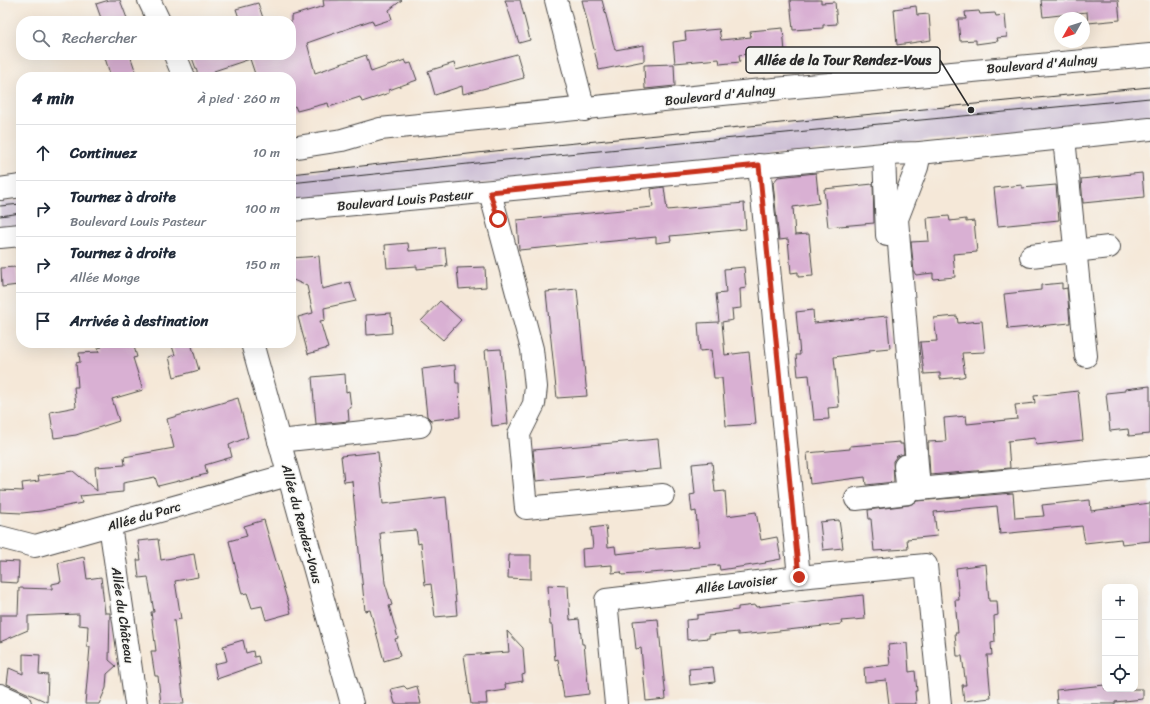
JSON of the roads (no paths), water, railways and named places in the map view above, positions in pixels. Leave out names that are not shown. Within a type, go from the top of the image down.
[{"type":"street","points":[[149,0],[157,16]]},
{"type":"street","points":[[556,0],[584,110]]},
{"type":"street","name":"Boulevard d'Aulnay","points":[[296,147],[342,140],[380,129],[584,110],[760,91],[1150,55]]},
{"type":"street","points":[[177,60],[182,72]]},
{"type":"street","points":[[799,577],[759,165],[884,154],[920,153],[1150,129]]},
{"type":"street","points":[[1064,138],[1086,356]]},
{"type":"street","points":[[920,153],[917,167],[897,219],[919,489],[1150,467]]},
{"type":"street","points":[[856,499],[908,493],[888,274],[884,154]]},
{"type":"street","name":"Boulevard Louis Pasteur","points":[[296,210],[759,165]]},
{"type":"street","points":[[0,189],[16,187]]},
{"type":"street","points":[[490,192],[532,350],[536,387],[534,404],[519,434],[526,508],[663,495]]},
{"type":"street","points":[[0,238],[16,236]]},
{"type":"street","points":[[1030,256],[1109,247]]},
{"type":"street","name":"Allée du Rendez-Vous","points":[[253,348],[352,704]]},
{"type":"street","points":[[279,440],[420,426]]},
{"type":"street","name":"Allée du Parc","points":[[0,537],[35,546],[288,474]]},
{"type":"street","name":"Allée du Château","points":[[110,525],[136,704]]},
{"type":"street","name":"Allée Lavoisier","points":[[616,704],[606,600],[799,577],[926,565],[940,704]]},
{"type":"street","points":[[0,695],[20,704]]},
{"type":"tram line","points":[[296,173],[504,150],[1150,87]]},
{"type":"tram line","points":[[296,182],[505,160],[1150,98]]},
{"type":"tram line","points":[[0,206],[16,204]]},
{"type":"tram line","points":[[0,216],[16,214]]},
{"type":"place","name":"Allée de la Tour Rendez-Vous","points":[[971,110]]}]
